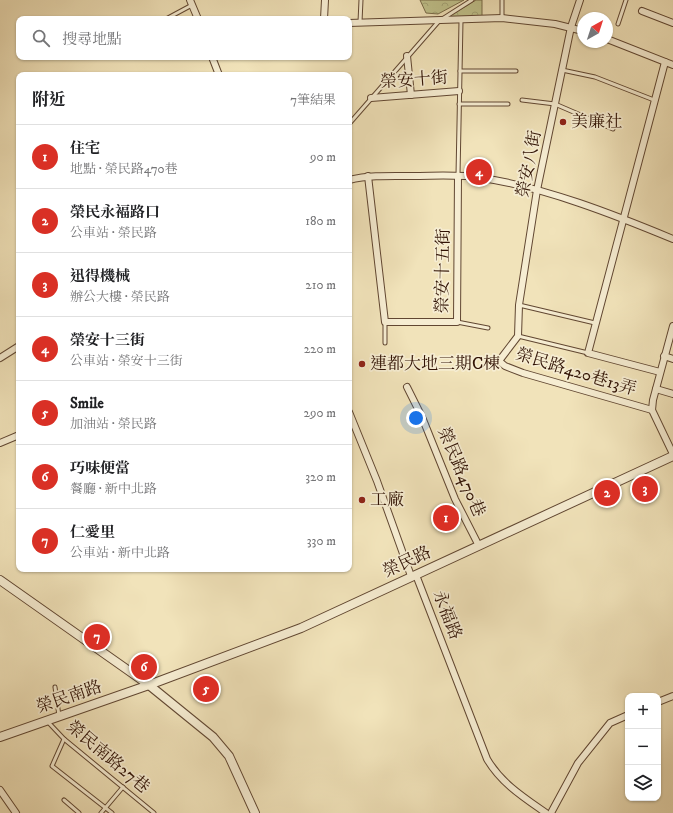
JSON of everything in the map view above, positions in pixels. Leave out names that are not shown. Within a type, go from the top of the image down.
[{"type":"street","points":[[324,16],[325,0]]},
{"type":"street","name":"榮安八街","points":[[518,336],[519,305],[537,190],[571,27],[580,0]]},
{"type":"street","points":[[191,2],[197,16]]},
{"type":"street","points":[[642,11],[673,23]]},
{"type":"street","points":[[352,23],[462,21],[502,18],[577,29]]},
{"type":"street","points":[[613,41],[673,65]]},
{"type":"street","points":[[407,56],[411,95]]},
{"type":"street","points":[[213,60],[218,72]]},
{"type":"street","points":[[660,372],[588,353],[597,324],[665,62]]},
{"type":"street","name":"榮安十街","points":[[371,98],[459,91]]},
{"type":"street","points":[[352,179],[368,176],[458,176],[483,178],[537,190],[624,219],[673,239]]},
{"type":"street","points":[[368,176],[385,322]]},
{"type":"street","name":"榮安十五街","points":[[385,322],[457,322],[458,176]]},
{"type":"street","points":[[673,326],[664,356],[652,410],[673,455]]},
{"type":"street","name":"榮民路420巷13弄","points":[[518,336],[500,362],[505,366],[523,373],[652,410]]},
{"type":"street","points":[[0,358],[16,348]]},
{"type":"street","points":[[664,356],[673,359]]},
{"type":"street","name":"榮民路470巷","points":[[407,387],[422,417],[455,499],[479,546]]},
{"type":"street","points":[[656,389],[673,394]]},
{"type":"street","name":"永福路","points":[[352,419],[378,481],[411,576],[416,575],[487,759],[493,770],[504,783],[546,813]]},
{"type":"street","points":[[0,443],[16,436]]},
{"type":"street","name":"榮民路","points":[[149,685],[301,628],[673,455]]},
{"type":"street","points":[[0,580],[149,685],[213,737],[230,756],[255,813]]},
{"type":"street","name":"榮民南路","points":[[0,737],[149,685]]},
{"type":"street","points":[[661,701],[673,696]]},
{"type":"street","points":[[550,813],[578,763],[610,723],[625,717]]},
{"type":"street","points":[[0,790],[16,813]]},
{"type":"lane","points":[[360,23],[361,0]]},
{"type":"lane","points":[[352,120],[439,21],[472,0]]},
{"type":"lane","points":[[502,0],[502,18]]},
{"type":"lane","points":[[618,24],[626,0]]},
{"type":"lane","points":[[170,16],[191,2]]},
{"type":"lane","points":[[458,176],[462,21]]},
{"type":"lane","points":[[562,70],[594,77],[654,100]]},
{"type":"lane","points":[[460,71],[516,71]]},
{"type":"lane","points":[[522,100],[555,104],[613,129]]},
{"type":"lane","points":[[459,104],[508,104]]},
{"type":"lane","points":[[519,305],[597,324]]},
{"type":"lane","points":[[385,322],[385,343]]},
{"type":"lane","points":[[457,322],[488,328]]},
{"type":"lane","points":[[518,336],[588,353]]},
{"type":"lane","points":[[54,687],[59,716]]},
{"type":"lane","name":"榮民南路27巷","points":[[47,720],[64,739],[154,813]]},
{"type":"lane","points":[[64,739],[52,766],[112,813]]},
{"type":"lane","points":[[102,813],[123,787]]},
{"type":"lane","points":[[64,800],[79,813]]},
{"type":"green space","points":[[420,0],[464,0],[438,14],[426,13]]},
{"type":"green space","points":[[476,0],[482,0],[482,17],[443,20]]},
{"type":"place","name":"美廉社","points":[[563,122]]},
{"type":"place","name":"榮安十三街","points":[[479,172]]},
{"type":"place","name":"連都大地三期C棟","points":[[362,364]]},
{"type":"place","name":"迅得機械","points":[[645,489]]},
{"type":"place","name":"榮民永褔路口","points":[[607,493]]},
{"type":"place","name":"工廠","points":[[362,500]]},
{"type":"place","name":"住宅","points":[[446,518]]},
{"type":"place","name":"仁愛里","points":[[97,637]]},
{"type":"place","name":"巧味便當","points":[[144,667]]},
{"type":"place","name":"Smile","points":[[206,689]]}]
